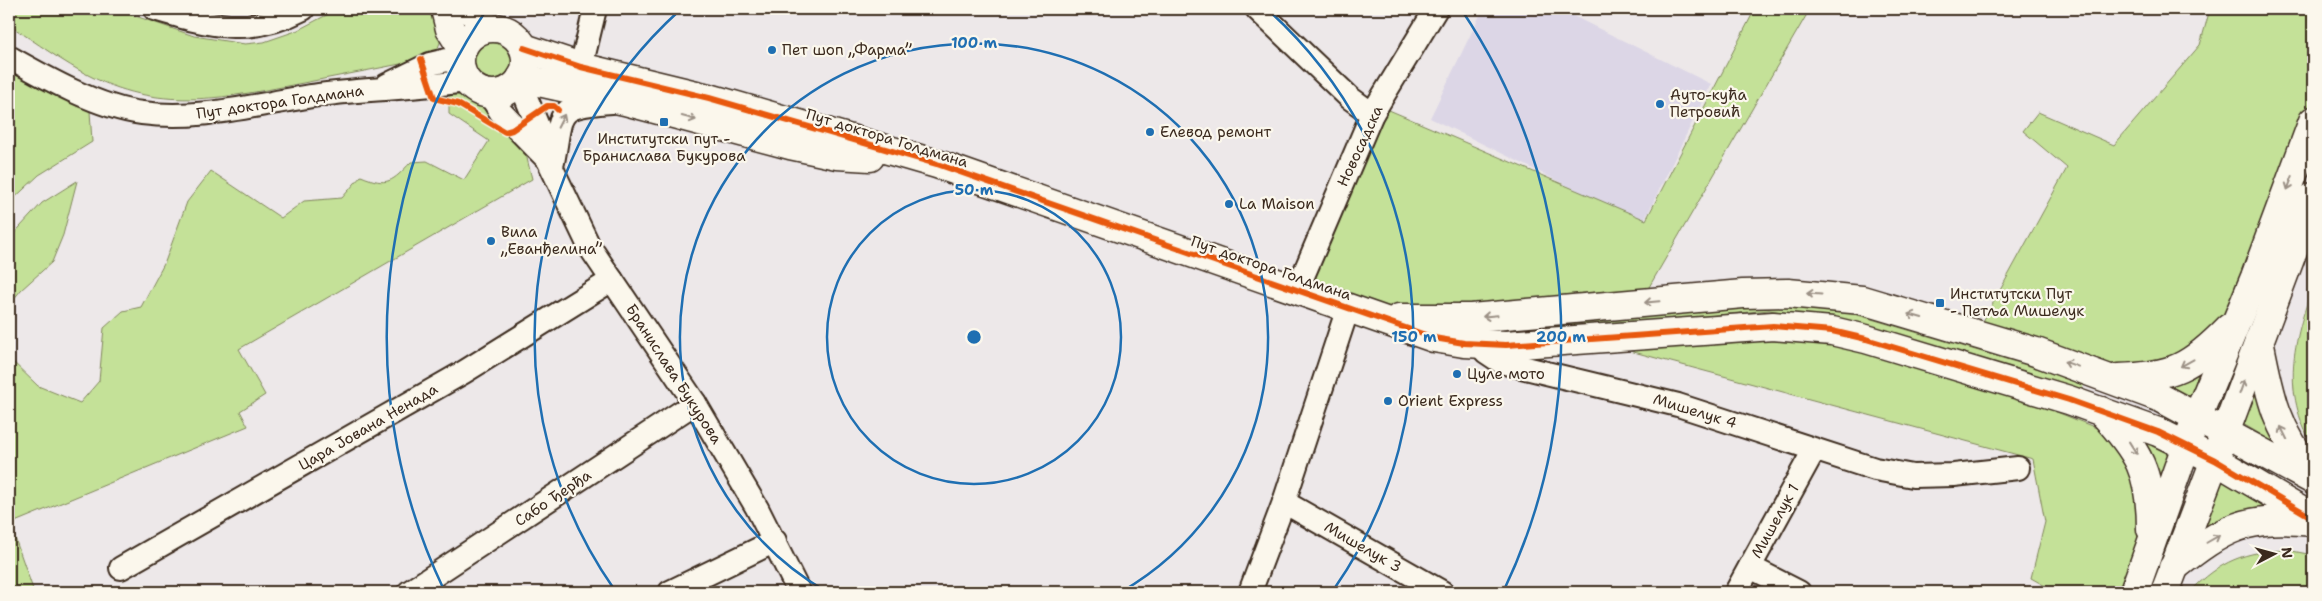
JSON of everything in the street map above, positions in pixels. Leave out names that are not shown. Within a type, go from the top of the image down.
[{"type":"main road","points":[[445,9],[450,29],[469,70],[505,92],[520,81],[526,63],[524,48],[513,34],[506,29],[488,27],[472,34],[469,70]]},
{"type":"main road","points":[[469,9],[488,27]]},
{"type":"main road","name":"Пут доктора Голдмана","points":[[524,48],[580,68],[709,98],[919,159],[1380,318]]},
{"type":"main road","points":[[520,81],[625,101],[817,151],[858,156],[919,159]]},
{"type":"main road","points":[[2134,592],[2196,416],[2237,320],[2313,121]]},
{"type":"main road","points":[[2169,580],[2313,197]]},
{"type":"main road","points":[[1380,318],[1471,318],[1743,294],[1788,292],[1862,300],[2036,352],[2161,398],[2313,480]]},
{"type":"main road","points":[[1380,318],[1434,338],[1479,344],[1506,345],[1605,339],[1739,327],[1804,328],[1866,339],[2102,411],[2158,432],[2215,460],[2313,518]]},
{"type":"main road","points":[[2108,378],[2167,373],[2189,364],[2210,347],[2237,320]]},
{"type":"main road","points":[[2259,340],[2269,391],[2278,420],[2289,443],[2313,472]]},
{"type":"main road","points":[[2102,411],[2127,438],[2144,468],[2148,481],[2151,546]]},
{"type":"main road","points":[[2169,580],[2200,547],[2241,524],[2263,520],[2313,522]]},
{"type":"street","points":[[155,9],[189,19],[244,27],[270,23],[303,9]]},
{"type":"street","points":[[580,68],[595,9]]},
{"type":"street","points":[[1257,9],[1350,98],[1372,114]]},
{"type":"street","name":"Новосадска","points":[[1297,290],[1372,114],[1436,9]]},
{"type":"street","name":"Пут доктора Голдмана","points":[[9,58],[42,76],[80,93],[141,113],[211,114],[317,95],[382,88],[430,64],[469,70]]},
{"type":"street","name":"Бранислава Букурова","points":[[469,70],[500,111],[549,163]]},
{"type":"street","name":"Бранислава Букурова","points":[[520,81],[544,141],[549,163],[575,222],[589,246],[696,402],[775,541],[799,592]]},
{"type":"street","points":[[549,163],[558,124],[565,113],[585,105],[625,101]]},
{"type":"street","name":"Цара Јована Ненада","points":[[120,568],[464,372],[612,280]]},
{"type":"street","points":[[1250,592],[1284,502],[1348,308]]},
{"type":"street","name":"Мишелук 4","points":[[1479,344],[1486,352],[1501,362],[1663,401],[1875,469],[1913,476],[1954,475],[2018,468]]},
{"type":"street","name":"Сабо Ђерђа","points":[[409,592],[696,402]]},
{"type":"street","name":"Мишелук 1","points":[[1736,592],[1814,450]]},
{"type":"street","name":"Мишелук 3","points":[[1284,502],[1442,592]]},
{"type":"street","points":[[670,592],[775,541]]},
{"type":"street","points":[[1750,567],[1799,592]]},
{"type":"shaded area","points":[[1483,9],[1559,9],[1711,84],[1643,223],[1430,118]]},
{"type":"green space","points":[[9,9],[115,9],[194,36],[245,44],[264,42],[296,31],[338,9],[431,9],[441,40],[436,53],[426,59],[223,97],[171,98],[145,95],[119,88],[81,71],[9,25]]},
{"type":"green space","points":[[1755,9],[1810,9],[1645,294],[1380,310],[1305,284],[1382,107],[1646,220]]},
{"type":"green space","points":[[2210,9],[2313,9],[2313,96],[2237,302],[2210,336],[2141,374],[1981,325],[2067,168],[2023,131],[2038,112],[2114,145],[2200,45]]},
{"type":"green space","points":[[494,36],[507,40],[513,46],[517,59],[513,72],[507,78],[494,82],[481,78],[475,72],[471,59],[475,46],[481,40]]},
{"type":"green space","points":[[9,66],[86,104],[90,111],[92,142],[39,175],[9,203]]},
{"type":"green space","points":[[449,94],[469,97],[486,107],[525,150],[532,179],[239,349],[265,395],[240,411],[248,426],[10,524],[34,592],[9,592],[9,358],[38,386],[80,403],[99,381],[104,328],[123,311],[141,307],[165,262],[187,202],[211,171],[281,218],[304,201],[342,198],[361,176],[378,181],[389,181],[411,162],[427,161],[464,180],[489,141],[449,114]]},
{"type":"green space","points":[[77,181],[63,235],[52,262],[21,290],[9,305],[9,239],[42,203]]},
{"type":"green space","points":[[2313,286],[2313,446],[2303,426],[2297,406],[2294,366],[2300,327]]},
{"type":"green space","points":[[1770,303],[1848,312],[2083,382],[2082,391],[1845,322],[1769,310],[1595,327],[1478,335],[1477,328]]},
{"type":"green space","points":[[1743,340],[1830,343],[2022,398],[2099,429],[2129,469],[2144,530],[2128,592],[2056,592],[2031,578],[2045,522],[2033,459],[1615,347]]},
{"type":"green space","points":[[2201,365],[2190,400],[2154,383]]},
{"type":"green space","points":[[2258,384],[2262,417],[2282,447],[2243,424]]},
{"type":"green space","points":[[2138,438],[2173,449],[2157,485]]},
{"type":"green space","points":[[2222,480],[2281,509],[2236,512],[2197,535]]},
{"type":"green space","points":[[2287,550],[2313,555],[2313,592],[2190,592],[2201,581],[2223,565],[2234,560],[2258,553]]},
{"type":"cycle path","points":[[524,48],[581,67],[709,98],[937,164],[1434,338],[1464,343],[1506,345],[1773,326],[1832,331],[1866,339],[2069,400],[2158,432],[2215,460],[2313,518]]},
{"type":"cycle path","points":[[421,59],[434,98],[458,104],[505,132],[512,130],[547,106],[554,106],[558,110]]},
{"type":"place","name":"Пет шоп „Фарма”","points":[[772,50]]},
{"type":"place","name":"Ауто-кућа Петровић","points":[[1660,104]]},
{"type":"place","name":"Институтски пут - Бранислава Букурова","points":[[664,122]]},
{"type":"place","name":"Елевод ремонт","points":[[1150,132]]},
{"type":"place","name":"La Maison","points":[[1229,204]]},
{"type":"place","name":"Вила „Еванђелина”","points":[[491,241]]},
{"type":"place","name":"Институтски Пут - Петља Мишелук","points":[[1940,303]]},
{"type":"place","name":"Цуле мото","points":[[1457,374]]},
{"type":"place","name":"Orient Express","points":[[1388,401]]}]
